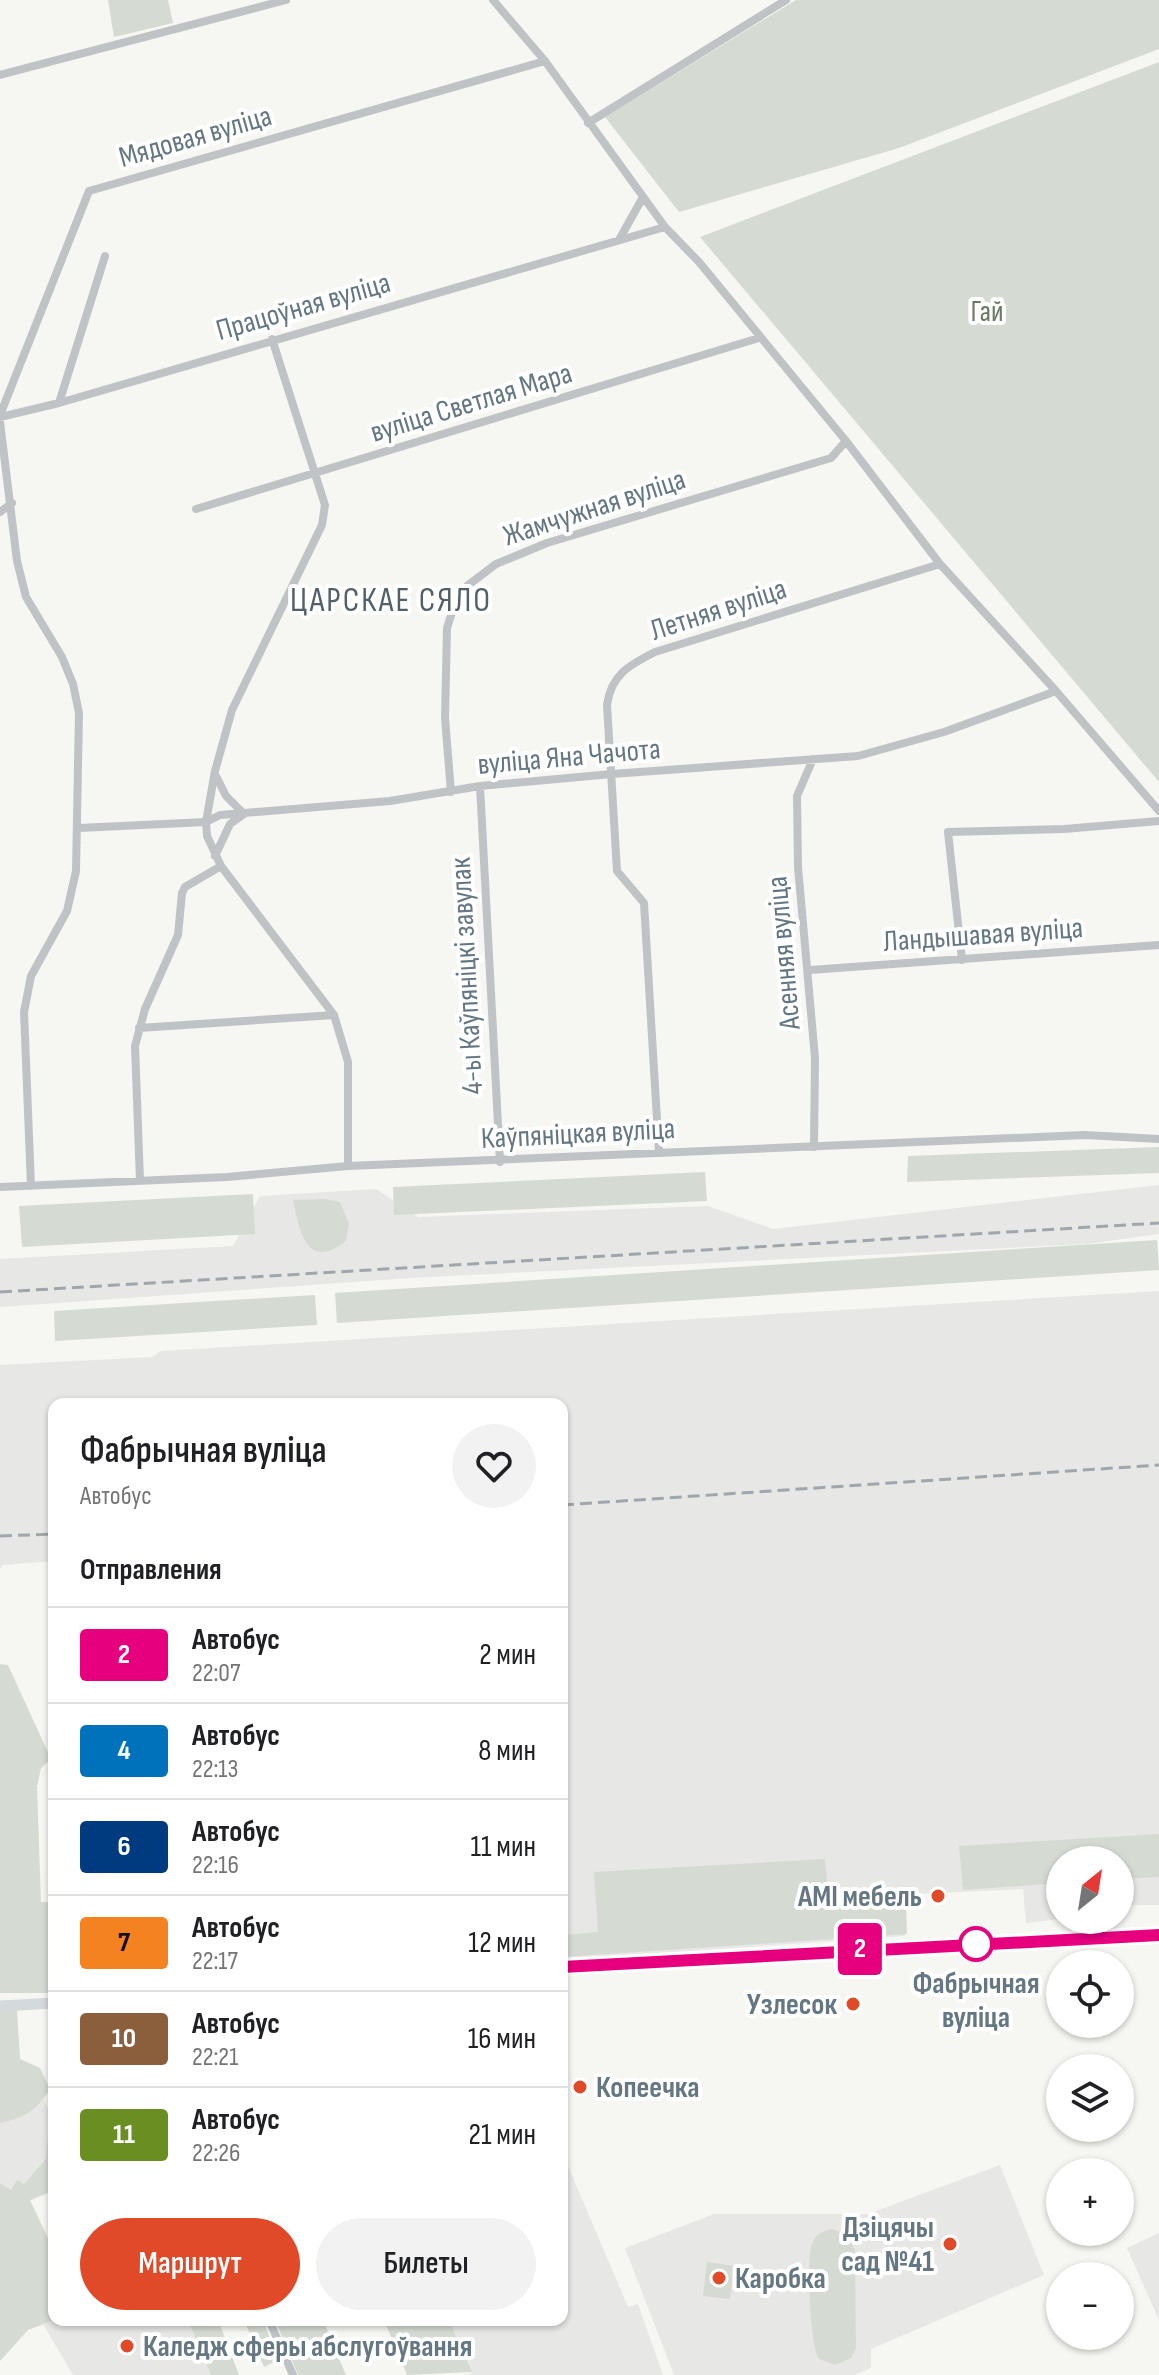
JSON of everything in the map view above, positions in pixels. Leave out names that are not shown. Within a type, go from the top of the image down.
[{"type":"main road","points":[[568,1967],[1159,1935]]},
{"type":"main road","points":[[0,2006],[48,2003]]},
{"type":"street","points":[[0,75],[286,0]]},
{"type":"street","points":[[493,0],[545,61],[665,227],[699,262],[846,441],[940,564],[1056,691],[1159,811]]},
{"type":"street","points":[[588,123],[786,0]]},
{"type":"street","name":"Мядовая вуліца","points":[[0,418],[89,191],[545,61]]},
{"type":"street","points":[[619,240],[643,197]]},
{"type":"street","name":"Працоўная вуліца","points":[[0,418],[665,227]]},
{"type":"street","points":[[59,403],[105,256]]},
{"type":"street","name":"вуліца Светлая Мара","points":[[196,509],[314,476],[759,338]]},
{"type":"street","points":[[272,339],[325,505],[322,525],[232,710],[215,771],[206,822],[215,856],[221,866],[334,1015],[348,1062],[348,1166]]},
{"type":"street","points":[[0,418],[17,561],[26,597],[62,657],[73,684],[79,713],[76,871],[67,911],[31,976],[24,1012],[31,1186]]},
{"type":"street","name":"Жамчужная вуліца","points":[[451,792],[445,718],[447,628],[454,606],[467,586],[496,564],[547,543],[831,458],[846,441]]},
{"type":"street","points":[[0,512],[12,503]]},
{"type":"street","name":"Летняя вуліца","points":[[659,1153],[644,903],[617,871],[607,705],[609,689],[617,675],[655,652],[940,564]]},
{"type":"street","name":"вуліца Яна Чачота","points":[[79,828],[206,822],[220,815],[451,792],[480,786],[858,756],[944,732],[1056,691]]},
{"type":"street","name":"Асенняя вуліца","points":[[813,759],[797,796],[798,867],[810,970],[815,1058],[814,1147]]},
{"type":"street","points":[[215,771],[226,796],[244,814],[230,824],[215,856]]},
{"type":"street","name":"4-ы Каўпяніцкі завулак","points":[[480,786],[500,1162]]},
{"type":"street","points":[[962,960],[948,832],[1064,829],[1159,821]]},
{"type":"street","points":[[140,1181],[135,1046],[139,1028],[178,935],[185,887],[221,866]]},
{"type":"street","name":"Ландышавая вуліца","points":[[810,970],[1159,945]]},
{"type":"street","points":[[139,1028],[334,1015]]},
{"type":"street","name":"Каўпяніцкая вуліца","points":[[0,1187],[140,1181],[348,1166],[1085,1135],[1159,1139]]},
{"type":"street","points":[[272,2326],[293,2375]]},
{"type":"shaded area","points":[[1159,1185],[1159,1234],[1087,1244],[411,1278],[0,1307],[0,1259],[233,1246],[260,1196],[376,1189],[418,1217],[708,1206],[773,1229]]},
{"type":"shaded area","points":[[1159,1291],[1159,1905],[1134,1905],[1134,1846],[1046,1846],[1046,1921],[1026,1923],[1023,1889],[900,1895],[905,1936],[568,1960],[568,1398],[48,1398],[48,1561],[3,1565],[0,1569],[0,1365],[152,1357],[161,1351]]},
{"type":"shaded area","points":[[0,2081],[39,2088],[48,2109],[48,2193],[24,2203],[0,2196]]},
{"type":"shaded area","points":[[1000,2165],[1044,2275],[871,2349],[871,2368],[855,2375],[674,2375],[625,2248],[714,2214],[868,2214]]},
{"type":"shaded area","points":[[568,2166],[628,2307],[638,2304],[663,2375],[468,2375],[472,2373],[452,2326],[568,2326]]},
{"type":"shaded area","points":[[1159,2233],[1159,2320],[1127,2248]]},
{"type":"shaded area","name":"Каледж сферы абслугоўвання","points":[[43,2324],[191,2326],[211,2375],[73,2375]]},
{"type":"green space","points":[[108,0],[168,0],[173,23],[114,37]]},
{"type":"green space","points":[[796,0],[1159,0],[1159,49],[899,148],[679,212],[605,117]]},
{"type":"green space","name":"Гай","points":[[1159,62],[1159,782],[700,237]]},
{"type":"green space","points":[[1159,1147],[1159,1173],[907,1182],[908,1156]]},
{"type":"green space","points":[[705,1172],[707,1201],[394,1215],[393,1187]]},
{"type":"green space","points":[[253,1194],[255,1234],[22,1247],[19,1206]]},
{"type":"green space","points":[[293,1200],[340,1202],[349,1224],[346,1241],[322,1252],[313,1250],[307,1244]]},
{"type":"green space","points":[[1157,1240],[1159,1270],[337,1323],[335,1293]]},
{"type":"green space","points":[[315,1295],[317,1325],[55,1341],[54,1311]]},
{"type":"green space","points":[[0,1664],[8,1665],[48,1752],[48,1762],[41,1768],[37,1787],[41,1902],[48,1902],[48,1993],[0,1993]]},
{"type":"green space","points":[[1159,1834],[1159,1877],[1134,1878],[1134,1846],[1046,1846],[1046,1884],[963,1890],[959,1846]]},
{"type":"green space","points":[[825,1859],[829,1904],[906,1904],[907,1934],[568,1957],[568,1935],[598,1932],[594,1872]]},
{"type":"green space","points":[[17,2010],[20,2059],[40,2068],[48,2092],[30,2112],[0,2123],[0,2011]]},
{"type":"green space","points":[[48,2136],[48,2192],[30,2200],[48,2238],[48,2322],[28,2330],[0,2361],[0,2183],[11,2190],[17,2180],[24,2184],[46,2159]]},
{"type":"green space","points":[[832,2229],[848,2235],[855,2251],[856,2348],[851,2358],[835,2365],[819,2359],[816,2351],[809,2284],[813,2241]]},
{"type":"green space","name":"Каробка","points":[[707,2262],[734,2266],[730,2299],[703,2296]]},
{"type":"green space","points":[[191,2326],[220,2326],[239,2375],[211,2375]]},
{"type":"green space","points":[[247,2326],[265,2326],[278,2360],[264,2367]]},
{"type":"green space","points":[[278,2326],[326,2326],[346,2375],[298,2375]]},
{"type":"green space","points":[[387,2326],[452,2326],[472,2372],[407,2375]]},
{"type":"railway","points":[[0,1292],[1159,1223]]},
{"type":"railway","points":[[568,1505],[1159,1465]]},
{"type":"railway","points":[[0,1536],[48,1534]]},
{"type":"bus line","name":"2","points":[[568,1967],[1159,1935]]},
{"type":"place","name":"AMI мебель","points":[[938,1896]]},
{"type":"place","name":"Фабрычная вуліца","points":[[976,1944]]},
{"type":"place","name":"Узлесок","points":[[853,2004]]},
{"type":"place","name":"Копеечка","points":[[580,2087]]},
{"type":"place","name":"Дзіцячы сад №41","points":[[950,2244]]},
{"type":"place","name":"Каробка","points":[[719,2278]]},
{"type":"place","name":"Каледж сферы абслугоўвання","points":[[127,2346]]},
{"type":"district","name":"ЦАРСКАЕ СЯЛО","points":[[391,599]]}]
